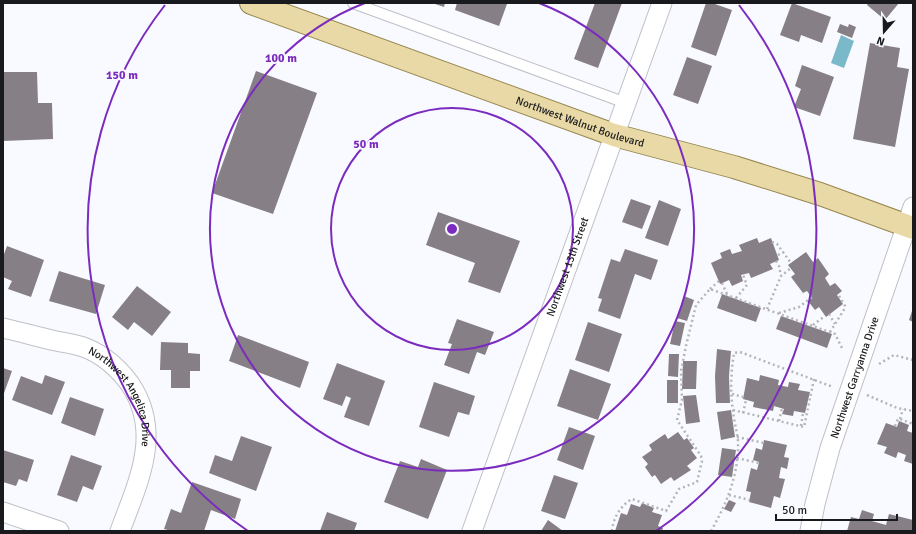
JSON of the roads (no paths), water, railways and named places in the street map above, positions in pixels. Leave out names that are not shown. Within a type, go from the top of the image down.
[{"type":"main road","name":"Northwest Walnut Boulevard","points":[[250,3],[614,135],[734,167],[911,220]]},
{"type":"street","name":"Northwest 13th Street","points":[[472,531],[662,3]]},
{"type":"street","name":"Northwest Garryanna Drive","points":[[810,531],[815,504],[830,448],[911,220]]},
{"type":"street","name":"Northwest Angelica Drive","points":[[3,328],[72,344],[87,349],[107,360],[124,375],[136,393],[146,421],[147,437],[145,461],[120,531]]},
{"type":"street","points":[[3,512],[59,531]]},
{"type":"lane","points":[[353,3],[626,103]]},
{"type":"water","points":[[841,35],[854,41],[844,68],[831,63]]}]
